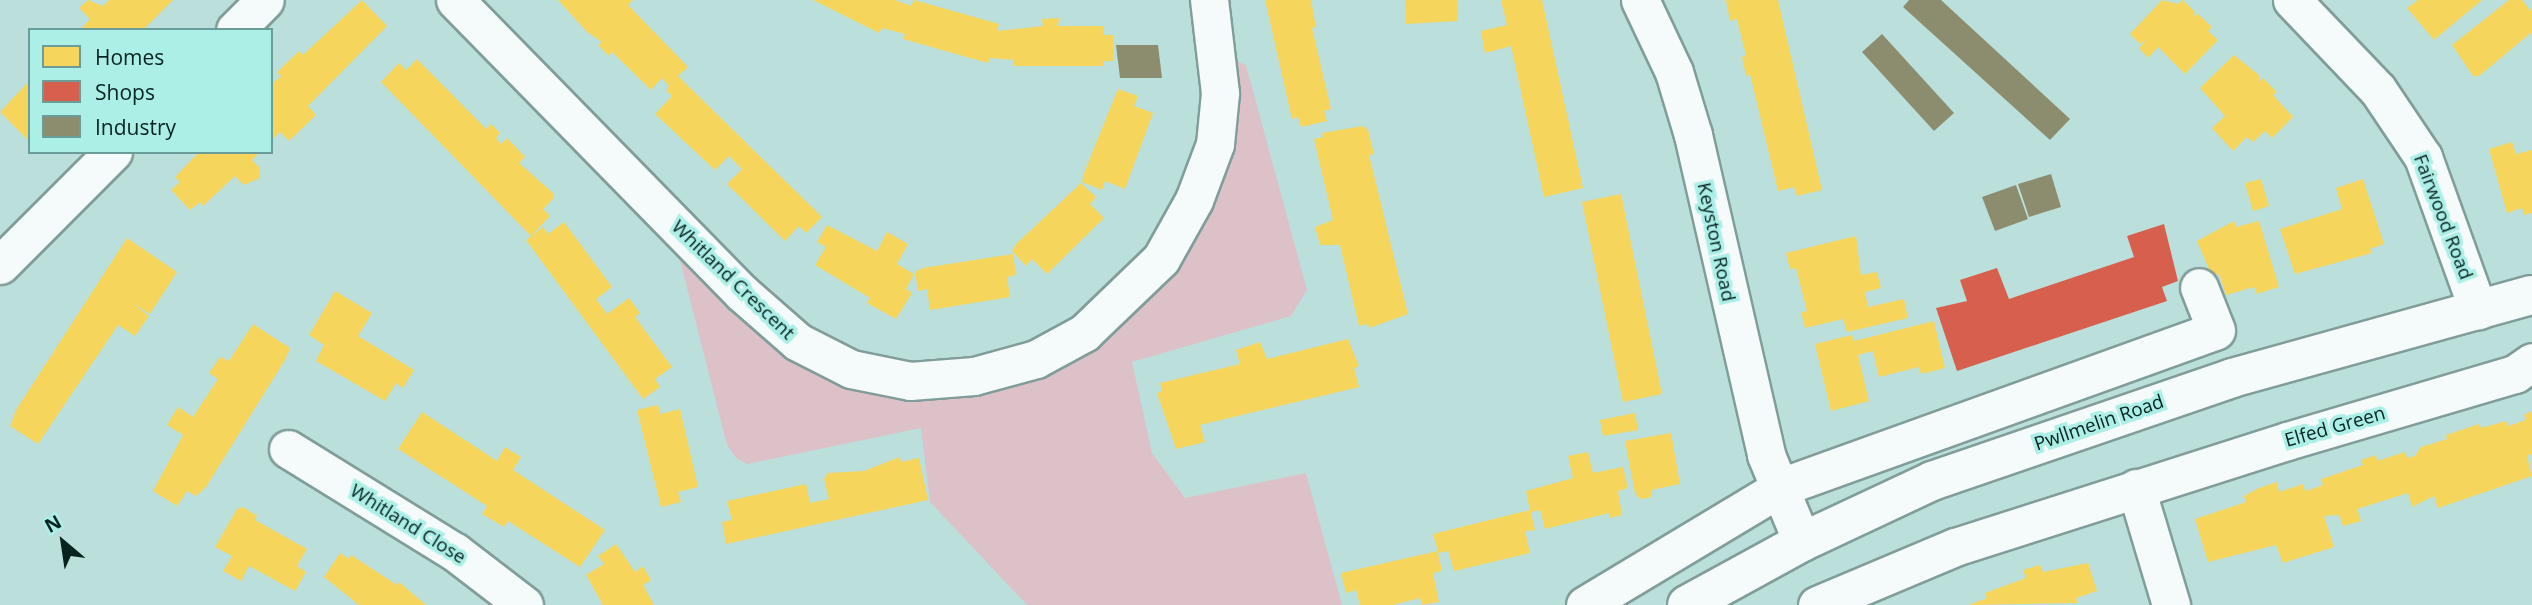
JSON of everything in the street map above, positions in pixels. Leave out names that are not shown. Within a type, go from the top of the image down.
[{"type":"street","points":[[237,28],[265,0]]},
{"type":"street","name":"Whitland Crescent","points":[[455,0],[742,293],[798,342],[851,369],[910,381],[974,376],[1036,359],[1084,333],[1161,260],[1194,200],[1215,144],[1220,93],[1209,0]]},
{"type":"street","name":"Keyston Road","points":[[1640,0],[1674,72],[1693,135],[1766,455],[1802,542]]},
{"type":"street","name":"Fairwood Road","points":[[2292,0],[2378,90],[2423,157],[2478,310]]},
{"type":"street","points":[[0,265],[111,154]]},
{"type":"street","points":[[1585,605],[1781,488],[2216,330],[2199,288]]},
{"type":"street","name":"Pwllmelin Road","points":[[1687,605],[1802,542],[1932,481],[2232,378],[2532,295]]},
{"type":"street","name":"Elfed Green","points":[[1816,605],[1955,547],[2136,488],[2515,374],[2532,362]]},
{"type":"street","name":"Whitland Close","points":[[288,449],[455,552],[524,605]]},
{"type":"street","points":[[2136,488],[2171,605]]},
{"type":"shaded area","points":[[1217,53],[1246,65],[1307,290],[1291,316],[1132,362],[1152,453],[1185,498],[1306,473],[1342,605],[1027,605],[930,502],[921,428],[747,464],[736,458],[727,445],[669,217],[742,293],[910,381],[1084,333],[1194,200]]},
{"type":"building: Homes","points":[[88,0],[103,6],[109,0],[173,0],[145,28],[82,28],[90,19],[79,8]]},
{"type":"building: Homes","points":[[362,0],[387,26],[308,106],[316,115],[289,141],[280,132],[273,139],[273,83],[281,76],[277,72],[299,51],[303,55]]},
{"type":"building: Homes","points":[[558,0],[633,0],[628,5],[688,67],[678,76],[822,217],[806,233],[799,226],[785,241],[727,184],[742,169],[729,156],[715,170],[655,114],[672,96],[666,90],[669,86],[662,78],[651,90],[612,52],[609,56],[598,45],[602,42],[587,32]]},
{"type":"building: Homes","points":[[813,0],[895,0],[911,6],[914,0],[999,24],[997,31],[1043,26],[1042,19],[1059,18],[1058,26],[1104,26],[1104,35],[1113,35],[1113,61],[1103,61],[1103,66],[1014,66],[1014,60],[990,58],[988,63],[903,39],[905,34],[882,28],[879,33]]},
{"type":"building: Homes","points":[[1265,0],[1311,0],[1316,27],[1312,28],[1331,109],[1324,111],[1327,121],[1301,127],[1298,117],[1292,119]]},
{"type":"building: Homes","points":[[1405,0],[1457,0],[1458,21],[1406,24]]},
{"type":"building: Homes","points":[[1501,0],[1542,0],[1583,188],[1544,197],[1511,46],[1485,53],[1481,31],[1507,25]]},
{"type":"building: Homes","points":[[1726,0],[1778,0],[1822,190],[1797,196],[1794,187],[1778,191],[1750,74],[1746,76],[1742,57],[1746,56],[1737,19],[1730,21]]},
{"type":"building: Homes","points":[[2162,0],[2178,4],[2183,0],[2195,12],[2193,16],[2198,14],[2212,27],[2208,31],[2218,40],[2185,74],[2158,47],[2148,58],[2139,48],[2147,39],[2140,44],[2130,34]]},
{"type":"building: Homes","points":[[2418,0],[2482,0],[2434,40],[2407,8]]},
{"type":"building: Homes","points":[[2509,0],[2522,0],[2532,12],[2532,32],[2479,76],[2473,76],[2452,45]]},
{"type":"building: Homes","points":[[2234,55],[2260,76],[2259,82],[2263,78],[2277,92],[2273,95],[2293,117],[2272,138],[2265,131],[2253,142],[2247,137],[2233,151],[2212,128],[2225,116],[2200,88]]},
{"type":"building: Homes","points":[[417,59],[486,129],[491,124],[500,133],[496,138],[501,144],[507,138],[525,157],[519,163],[553,193],[554,198],[543,209],[550,216],[531,236],[381,82],[399,63],[406,70]]},
{"type":"building: Homes","points":[[28,82],[28,140],[0,112]]},
{"type":"building: Homes","points":[[1118,89],[1138,96],[1134,106],[1153,113],[1125,189],[1105,181],[1102,190],[1082,182]]},
{"type":"building: Homes","points":[[1363,126],[1368,130],[1374,154],[1369,155],[1408,314],[1369,328],[1368,324],[1359,326],[1340,245],[1320,245],[1315,227],[1333,220],[1314,139],[1323,137],[1322,133]]},
{"type":"building: Homes","points":[[2512,142],[2516,154],[2532,150],[2532,213],[2524,215],[2522,208],[2507,213],[2489,149]]},
{"type":"building: Homes","points":[[197,154],[258,154],[252,160],[260,168],[260,178],[244,185],[235,176],[203,206],[200,202],[190,210],[171,190],[180,182],[175,177]]},
{"type":"building: Homes","points":[[2261,179],[2269,206],[2253,211],[2245,183]]},
{"type":"building: Homes","points":[[2363,179],[2384,244],[2370,249],[2372,253],[2295,274],[2280,229],[2342,209],[2336,188]]},
{"type":"building: Homes","points":[[1081,183],[1096,197],[1090,204],[1104,218],[1047,274],[1032,259],[1026,266],[1012,251],[1016,244]]},
{"type":"building: Homes","points":[[1621,194],[1662,394],[1623,402],[1582,202]]},
{"type":"building: Homes","points":[[2234,221],[2236,227],[2259,221],[2279,287],[2257,294],[2254,287],[2226,295],[2219,274],[2212,276],[2197,241]]},
{"type":"building: Homes","points":[[564,222],[612,287],[596,299],[607,314],[629,298],[640,313],[635,317],[672,367],[655,379],[660,387],[643,399],[526,240],[543,227],[548,234]]},
{"type":"building: Homes","points":[[827,225],[877,251],[887,232],[908,244],[897,264],[914,274],[906,289],[912,293],[896,319],[867,303],[870,298],[815,265],[826,247],[817,242]]},
{"type":"building: Homes","points":[[1856,236],[1861,275],[1877,272],[1881,288],[1865,292],[1868,307],[1904,299],[1908,318],[1847,332],[1843,319],[1805,328],[1801,312],[1807,311],[1796,268],[1790,269],[1786,253]]},
{"type":"building: Homes","points":[[127,238],[177,272],[150,314],[132,303],[149,316],[135,336],[118,325],[38,444],[10,426],[16,410]]},
{"type":"building: Homes","points":[[1013,254],[1016,275],[1007,277],[1010,297],[930,310],[927,289],[918,291],[915,272],[923,268]]},
{"type":"building: Homes","points":[[335,291],[372,313],[358,336],[414,370],[403,388],[396,383],[385,401],[316,361],[324,345],[309,335]]},
{"type":"building: Homes","points":[[1934,321],[1945,368],[1921,374],[1919,367],[1879,377],[1873,351],[1858,355],[1869,401],[1831,411],[1815,344],[1852,335],[1854,341]]},
{"type":"building: Homes","points":[[253,324],[290,348],[285,360],[206,487],[196,496],[187,491],[177,506],[153,491],[183,435],[167,425],[178,407],[193,417],[218,379],[209,373],[220,357],[229,361]]},
{"type":"building: Homes","points":[[1348,339],[1359,366],[1354,368],[1359,387],[1200,425],[1205,442],[1176,449],[1157,393],[1162,391],[1160,383],[1240,364],[1236,350],[1260,342],[1267,359]]},
{"type":"building: Homes","points":[[658,405],[660,414],[680,409],[698,487],[678,492],[681,502],[661,507],[637,410]]},
{"type":"building: Homes","points":[[2532,411],[2532,454],[2527,456],[2532,476],[2438,508],[2434,496],[2412,507],[2408,493],[2357,509],[2361,521],[2343,526],[2339,515],[2324,516],[2334,547],[2283,563],[2276,545],[2208,562],[2195,519],[2246,502],[2244,496],[2259,488],[2277,482],[2279,492],[2303,484],[2305,491],[2323,485],[2321,479],[2363,465],[2361,460],[2376,455],[2377,461],[2405,452],[2407,458],[2415,456],[2421,447],[2447,439],[2446,435],[2479,424],[2481,428],[2506,421],[2508,426],[2526,420],[2524,415]]},
{"type":"building: Homes","points":[[422,412],[497,461],[505,447],[521,457],[513,470],[605,530],[580,567],[508,521],[504,527],[482,514],[487,506],[398,449]]},
{"type":"building: Homes","points":[[1635,413],[1638,430],[1603,436],[1600,420]]},
{"type":"building: Homes","points":[[1671,433],[1680,484],[1651,490],[1652,497],[1640,499],[1635,493],[1625,441]]},
{"type":"building: Homes","points":[[1588,452],[1593,473],[1623,467],[1628,488],[1618,491],[1622,515],[1610,518],[1609,513],[1545,529],[1540,510],[1531,512],[1535,530],[1525,531],[1530,553],[1454,571],[1448,551],[1438,553],[1442,571],[1433,573],[1439,602],[1422,605],[1420,598],[1392,605],[1360,605],[1356,590],[1346,593],[1341,573],[1438,551],[1433,534],[1530,510],[1526,491],[1573,478],[1568,456]]},
{"type":"building: Homes","points":[[900,457],[901,462],[919,458],[928,500],[726,544],[722,522],[732,520],[727,501],[806,484],[810,503],[829,499],[824,479],[828,473],[864,471]]},
{"type":"building: Homes","points":[[243,507],[257,516],[255,520],[307,549],[297,566],[306,572],[295,591],[249,566],[241,581],[223,571],[232,556],[215,547],[237,509]]},
{"type":"building: Homes","points":[[616,544],[635,572],[643,566],[651,580],[643,585],[654,605],[603,605],[586,575],[604,564],[598,556]]},
{"type":"building: Homes","points":[[340,553],[349,559],[351,555],[397,585],[399,582],[426,605],[359,605],[324,577]]},
{"type":"building: Homes","points":[[2088,563],[2097,591],[2076,598],[2078,603],[1968,605],[1987,598],[1985,593],[2026,578],[2023,570],[2040,565],[2043,572]]},
{"type":"building: Shops","points":[[2164,224],[2178,281],[2162,287],[2167,301],[1957,371],[1936,308],[1967,301],[1960,280],[1997,268],[2009,299],[2134,257],[2127,236]]},
{"type":"building: Industry","points":[[1909,0],[1941,0],[2070,119],[2050,140],[1903,7]]},
{"type":"building: Industry","points":[[1882,34],[1954,113],[1934,131],[1862,52]]},
{"type":"building: Industry","points":[[1116,45],[1158,45],[1162,78],[1120,78]]},
{"type":"building: Industry","points":[[2051,174],[2061,207],[2029,217],[2018,184]]},
{"type":"building: Industry","points":[[2016,185],[2028,219],[1995,231],[1982,197]]}]
